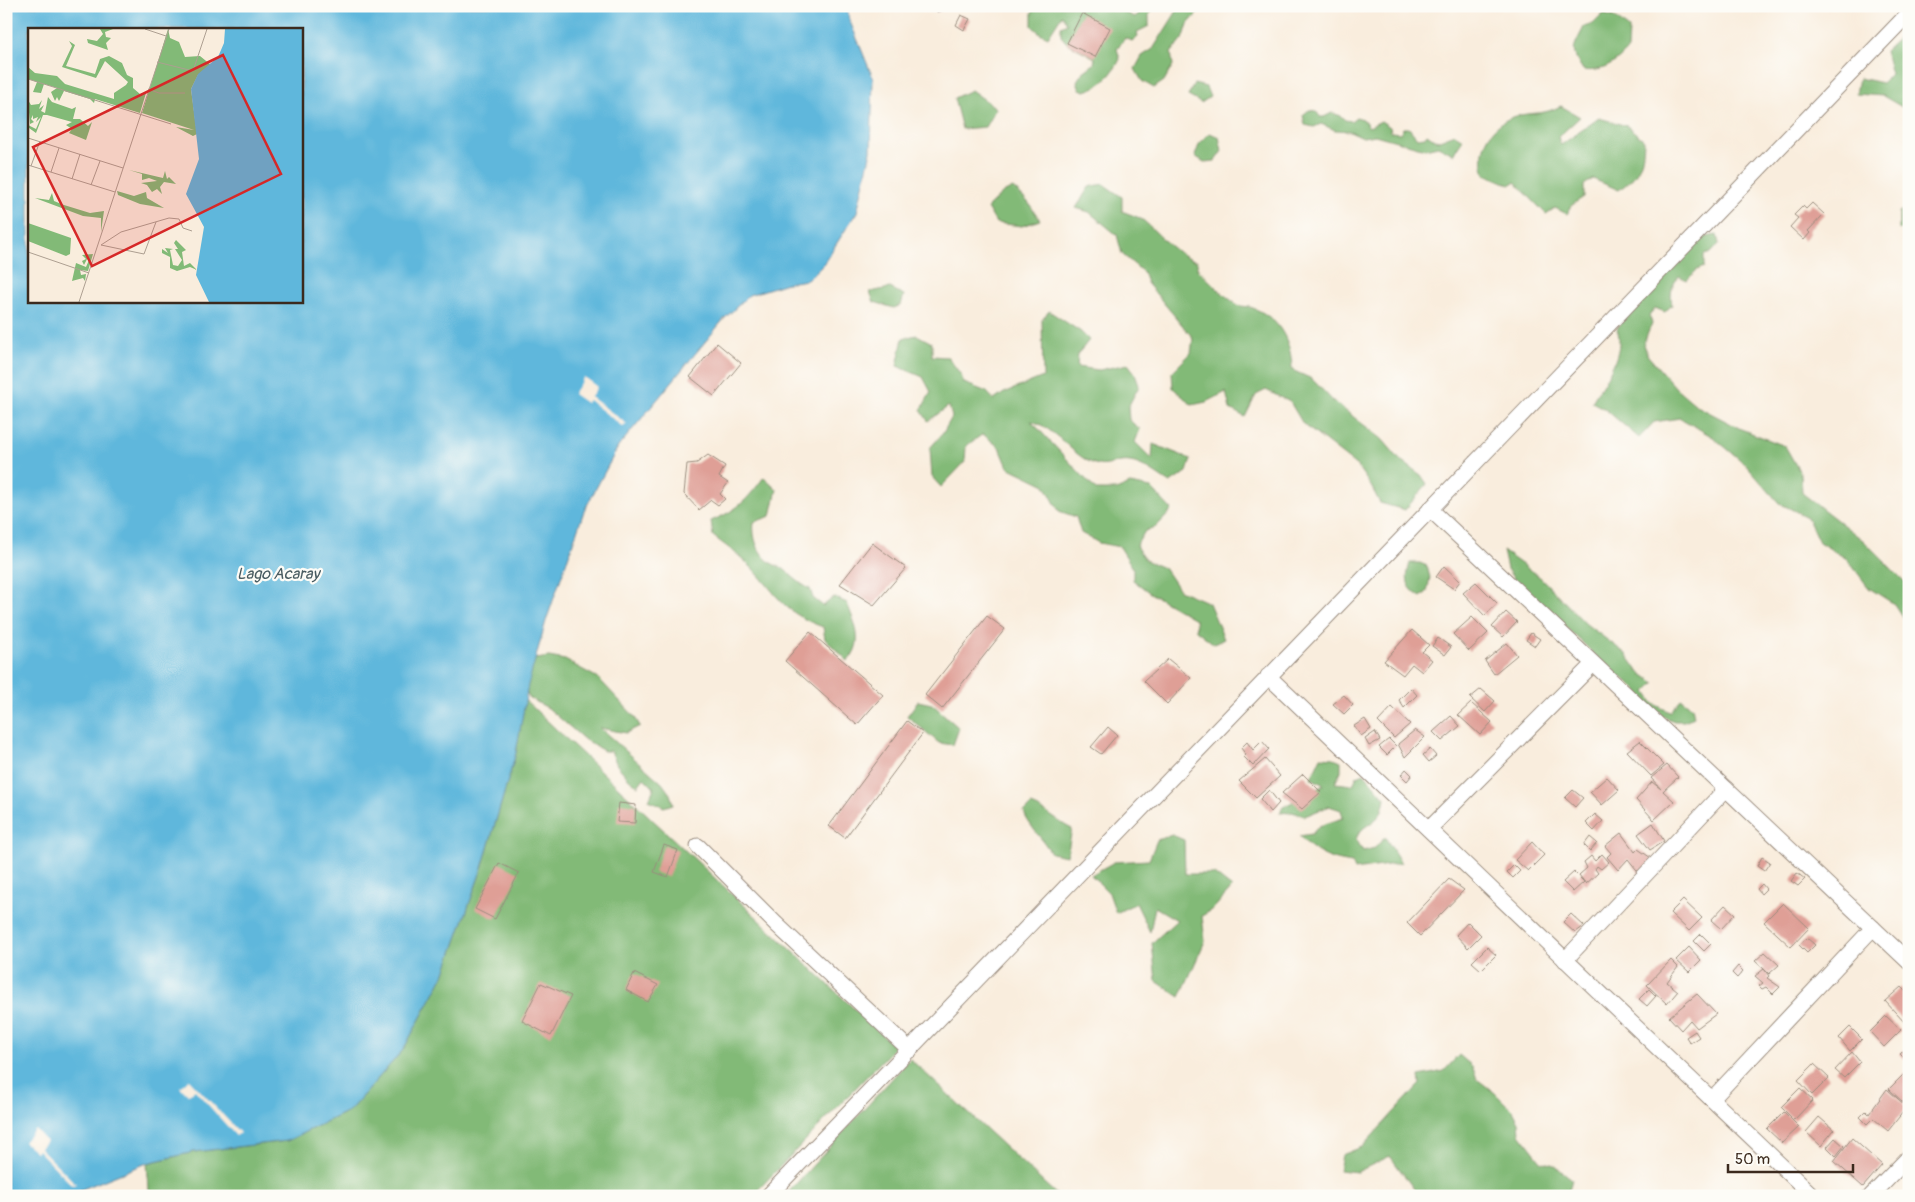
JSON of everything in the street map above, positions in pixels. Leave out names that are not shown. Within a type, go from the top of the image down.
[{"type":"street","points":[[768,1196],[1909,12]]},
{"type":"street","points":[[1430,509],[1909,962]]},
{"type":"street","points":[[1429,829],[1593,664]]},
{"type":"street","points":[[1268,676],[1813,1196]]},
{"type":"street","points":[[1565,960],[1726,790]]},
{"type":"street","points":[[698,846],[776,924],[910,1050]]},
{"type":"street","points":[[1712,1099],[1872,928]]},
{"type":"street","points":[[1871,1196],[1909,1157]]},
{"type":"green space","points":[[1035,6],[1113,6],[1134,17],[1138,15],[1141,6],[1156,6],[1149,15],[1149,26],[1137,32],[1138,36],[1132,41],[1125,38],[1117,49],[1120,59],[1110,75],[1101,83],[1085,91],[1080,89],[1077,81],[1082,73],[1094,64],[1095,58],[1067,43],[1061,36],[1061,26],[1067,23],[1062,15],[1048,37],[1040,33],[1032,26],[1032,13]]},
{"type":"green space","points":[[1180,6],[1204,6],[1188,24],[1184,37],[1171,53],[1173,65],[1164,81],[1154,88],[1142,81],[1135,69],[1142,56],[1153,49]]},
{"type":"green space","points":[[1603,14],[1614,17],[1629,29],[1628,49],[1613,63],[1602,69],[1583,70],[1576,57],[1576,44],[1584,27],[1593,24]]},
{"type":"green space","points":[[1909,29],[1909,111],[1883,96],[1856,94],[1859,78],[1882,83],[1891,74],[1885,51]]},
{"type":"green space","points":[[1194,84],[1206,87],[1210,97],[1201,103],[1188,96]]},
{"type":"green space","points":[[971,90],[996,108],[985,127],[962,129],[954,98]]},
{"type":"green space","points":[[1561,106],[1580,117],[1558,137],[1561,145],[1599,118],[1627,126],[1644,140],[1642,156],[1639,169],[1619,190],[1593,179],[1584,185],[1584,197],[1573,204],[1567,214],[1555,208],[1546,214],[1515,182],[1510,185],[1485,174],[1483,154],[1489,137],[1501,123],[1520,115],[1544,112]]},
{"type":"green space","points":[[1309,110],[1316,111],[1320,117],[1332,113],[1351,121],[1356,117],[1363,119],[1369,127],[1381,121],[1390,127],[1391,132],[1400,133],[1403,128],[1409,128],[1417,138],[1425,137],[1427,134],[1437,141],[1455,134],[1463,139],[1453,154],[1438,146],[1425,149],[1375,135],[1363,137],[1350,131],[1335,130],[1321,124],[1314,127],[1305,125],[1303,115]]},
{"type":"green space","points":[[1210,133],[1219,137],[1222,151],[1215,161],[1204,162],[1195,156],[1200,142]]},
{"type":"green space","points":[[1103,184],[1122,197],[1122,211],[1142,219],[1168,244],[1182,254],[1197,261],[1198,270],[1221,292],[1238,305],[1250,307],[1269,317],[1282,331],[1286,340],[1290,350],[1292,370],[1312,379],[1333,401],[1382,439],[1400,460],[1421,475],[1427,484],[1405,510],[1380,503],[1357,466],[1303,424],[1290,402],[1266,390],[1256,395],[1245,417],[1230,409],[1226,392],[1206,402],[1192,405],[1173,388],[1172,372],[1191,353],[1193,338],[1147,283],[1143,272],[1122,254],[1117,235],[1089,212],[1076,208],[1089,187]]},
{"type":"green space","points":[[1013,188],[1028,202],[1040,220],[1022,226],[996,223],[987,208],[1003,193]]},
{"type":"green space","points":[[1909,207],[1909,231],[1899,230],[1899,212]]},
{"type":"green space","points":[[1717,235],[1719,244],[1711,253],[1704,255],[1704,267],[1697,270],[1687,280],[1679,276],[1674,283],[1671,297],[1672,305],[1665,312],[1655,308],[1649,315],[1652,323],[1643,345],[1648,356],[1676,388],[1697,406],[1741,429],[1785,446],[1801,474],[1802,493],[1864,541],[1909,586],[1909,627],[1894,604],[1869,588],[1847,559],[1819,542],[1807,517],[1779,503],[1744,463],[1713,437],[1680,418],[1654,422],[1639,438],[1605,409],[1592,402],[1612,367],[1619,348],[1617,329],[1633,303],[1654,280],[1689,251],[1700,238]]},
{"type":"green space","points":[[890,288],[904,295],[901,305],[894,308],[874,302],[870,292]]},
{"type":"green space","points":[[1049,311],[1081,332],[1089,340],[1078,354],[1077,367],[1099,370],[1128,364],[1135,373],[1139,386],[1128,407],[1129,420],[1140,429],[1135,442],[1152,459],[1153,444],[1191,459],[1187,472],[1170,483],[1147,468],[1134,463],[1121,462],[1102,466],[1095,464],[1079,455],[1048,429],[1031,421],[1096,490],[1116,490],[1130,484],[1151,488],[1172,510],[1157,526],[1145,531],[1136,546],[1145,560],[1164,568],[1179,590],[1209,603],[1224,639],[1214,644],[1196,630],[1195,619],[1150,593],[1133,580],[1133,568],[1120,547],[1099,543],[1081,533],[1076,517],[1059,511],[1045,485],[1008,467],[1000,448],[983,434],[966,446],[965,462],[941,487],[932,477],[930,448],[943,433],[952,417],[949,406],[928,421],[921,410],[931,392],[923,377],[897,366],[903,338],[917,335],[932,343],[932,356],[948,357],[961,375],[964,383],[987,392],[994,400],[1004,393],[1043,377],[1042,320]]},
{"type":"green space","points":[[764,477],[777,489],[771,516],[754,522],[755,540],[759,550],[766,559],[810,589],[813,598],[823,606],[834,597],[847,603],[857,633],[856,647],[848,661],[825,639],[823,627],[797,615],[788,608],[747,563],[713,536],[711,521],[741,504]]},
{"type":"green space","points":[[1503,551],[1541,578],[1586,624],[1626,654],[1638,671],[1655,683],[1646,692],[1654,704],[1670,712],[1681,699],[1692,707],[1694,717],[1684,721],[1674,721],[1662,716],[1647,704],[1639,692],[1623,677],[1608,669],[1584,644],[1518,585],[1507,569]]},
{"type":"green space","points":[[1410,563],[1420,563],[1427,566],[1430,578],[1427,592],[1421,597],[1412,590],[1408,583]]},
{"type":"green space","points":[[549,657],[565,660],[598,678],[634,716],[640,726],[626,733],[600,728],[662,783],[670,794],[673,804],[664,807],[649,800],[654,788],[644,778],[638,786],[617,765],[611,751],[604,751],[585,740],[548,708],[529,698],[522,683],[530,660]]},
{"type":"green space","points":[[525,700],[895,1047],[752,1196],[152,1196],[149,1190],[147,1163],[194,1152],[287,1141],[350,1110],[403,1050],[444,975],[482,868],[516,753]]},
{"type":"green space","points":[[918,701],[932,704],[959,728],[953,745],[939,743],[907,716]]},
{"type":"green space","points":[[1321,757],[1334,758],[1341,761],[1341,771],[1335,783],[1353,785],[1357,776],[1364,773],[1385,798],[1381,813],[1361,830],[1356,839],[1363,851],[1375,848],[1385,837],[1401,863],[1355,870],[1352,863],[1323,855],[1299,836],[1312,834],[1319,826],[1343,818],[1341,810],[1329,806],[1305,816],[1292,812],[1280,813],[1283,807],[1324,785],[1311,778]]},
{"type":"green space","points":[[1031,805],[1041,809],[1072,829],[1067,856],[1051,853],[1032,827],[1024,812]]},
{"type":"green space","points":[[1172,835],[1184,840],[1185,874],[1214,874],[1232,888],[1214,908],[1202,916],[1205,941],[1180,997],[1156,981],[1152,943],[1177,920],[1155,907],[1150,932],[1136,903],[1116,913],[1109,893],[1091,875],[1114,862],[1149,860],[1157,840]]},
{"type":"green space","points":[[1459,1055],[1472,1066],[1477,1079],[1513,1111],[1519,1122],[1520,1134],[1541,1161],[1554,1165],[1572,1179],[1568,1195],[1545,1196],[1534,1192],[1531,1196],[1419,1196],[1390,1156],[1357,1172],[1339,1170],[1342,1155],[1362,1147],[1420,1084],[1419,1076],[1444,1071]]},
{"type":"green space","points":[[910,1059],[1058,1196],[785,1196]]},
{"type":"water","name":"Lago Acaray","points":[[6,6],[847,6],[849,19],[873,78],[871,151],[857,212],[822,266],[807,280],[787,283],[749,295],[724,319],[618,447],[584,511],[546,621],[528,685],[516,753],[482,868],[444,975],[403,1050],[350,1110],[287,1141],[194,1152],[147,1163],[65,1196],[6,1196]]},
{"type":"pier","points":[[584,377],[597,387],[591,397],[627,424],[623,427],[589,400],[586,403],[573,394]]},
{"type":"pier","points":[[189,1079],[240,1133],[236,1136],[195,1090],[188,1095],[180,1087]]},
{"type":"pier","points":[[35,1129],[46,1141],[40,1148],[76,1184],[72,1185],[38,1150],[36,1152],[24,1142]]},
{"type":"building","points":[[935,6],[947,6],[948,8],[937,12]]},
{"type":"building","points":[[1082,13],[1110,28],[1095,57],[1067,43]]},
{"type":"building","points":[[961,15],[970,19],[964,30],[956,25]]},
{"type":"building","points":[[1812,203],[1824,214],[1808,231],[1810,233],[1804,240],[1790,227],[1798,218],[1794,215],[1803,206],[1806,209]]},
{"type":"building","points":[[717,343],[741,363],[714,396],[690,377]]},
{"type":"building","points":[[708,455],[725,466],[719,477],[728,483],[720,494],[725,499],[718,505],[711,500],[699,510],[684,494],[687,464],[697,463]]},
{"type":"building","points":[[872,543],[906,568],[874,605],[840,584]]},
{"type":"building","points":[[1444,566],[1460,581],[1454,589],[1436,577]]},
{"type":"building","points":[[1476,582],[1497,603],[1485,616],[1463,593]]},
{"type":"building","points":[[1506,612],[1517,622],[1503,637],[1492,627]]},
{"type":"building","points":[[987,616],[1005,629],[942,709],[925,695]]},
{"type":"building","points":[[1472,617],[1488,633],[1469,651],[1453,634]]},
{"type":"building","points":[[1412,630],[1429,645],[1422,652],[1432,660],[1422,672],[1412,664],[1403,675],[1384,661]]},
{"type":"building","points":[[810,632],[883,695],[857,725],[785,661]]},
{"type":"building","points":[[1531,633],[1540,639],[1535,646],[1526,640]]},
{"type":"building","points":[[1438,638],[1451,647],[1445,655],[1432,646]]},
{"type":"building","points":[[1507,643],[1517,655],[1494,674],[1485,661]]},
{"type":"building","points":[[1168,659],[1191,678],[1167,704],[1144,681]]},
{"type":"building","points":[[1411,688],[1417,695],[1404,708],[1399,700]]},
{"type":"building","points":[[1481,689],[1495,701],[1485,712],[1470,698]]},
{"type":"building","points":[[1344,695],[1353,705],[1344,714],[1333,704]]},
{"type":"building","points":[[1471,703],[1492,722],[1480,735],[1458,715]]},
{"type":"building","points":[[1392,707],[1410,724],[1394,738],[1378,722]]},
{"type":"building","points":[[1451,716],[1460,726],[1442,741],[1433,732]]},
{"type":"building","points":[[1365,719],[1371,729],[1361,736],[1354,726]]},
{"type":"building","points":[[907,721],[923,733],[845,838],[829,826]]},
{"type":"building","points":[[1108,727],[1117,735],[1101,754],[1091,747]]},
{"type":"building","points":[[1415,730],[1425,737],[1405,757],[1398,744]]},
{"type":"building","points":[[1375,732],[1380,740],[1369,746],[1365,739]]},
{"type":"building","points":[[1389,739],[1396,746],[1387,755],[1379,747]]},
{"type":"building","points":[[1262,741],[1269,749],[1253,766],[1244,757],[1246,755],[1241,748],[1247,742],[1253,750]]},
{"type":"building","points":[[1640,741],[1664,765],[1651,776],[1627,751]]},
{"type":"building","points":[[1430,749],[1436,756],[1429,762],[1423,755]]},
{"type":"building","points":[[1265,759],[1280,776],[1256,798],[1239,781]]},
{"type":"building","points":[[1667,765],[1678,777],[1663,791],[1674,801],[1654,820],[1636,800],[1652,782],[1661,789],[1651,778]]},
{"type":"building","points":[[1406,769],[1412,775],[1407,781],[1401,775]]},
{"type":"building","points":[[1303,774],[1321,792],[1302,809],[1282,793]]},
{"type":"building","points":[[1607,777],[1619,790],[1602,805],[1590,792]]},
{"type":"building","points":[[1269,790],[1279,803],[1271,812],[1260,799]]},
{"type":"building","points":[[1573,790],[1583,798],[1575,807],[1565,798]]},
{"type":"building","points":[[619,803],[636,805],[635,823],[617,822]]},
{"type":"building","points":[[1595,814],[1603,821],[1594,831],[1586,823]]},
{"type":"building","points":[[1653,823],[1664,841],[1650,850],[1638,834]]},
{"type":"building","points":[[1621,833],[1635,852],[1638,849],[1654,860],[1640,874],[1628,859],[1618,870],[1607,857],[1611,853],[1605,846]]},
{"type":"building","points":[[1590,837],[1597,843],[1590,851],[1584,845]]},
{"type":"building","points":[[1532,842],[1544,855],[1528,871],[1515,860]]},
{"type":"building","points":[[664,845],[678,850],[668,877],[654,872]]},
{"type":"building","points":[[1602,854],[1609,862],[1601,869],[1597,866],[1595,869],[1598,873],[1586,884],[1579,875],[1587,868],[1584,862],[1591,856],[1595,861]]},
{"type":"building","points":[[1762,857],[1770,862],[1764,871],[1757,866]]},
{"type":"building","points":[[499,863],[519,873],[495,919],[475,909]]},
{"type":"building","points":[[1514,865],[1520,871],[1513,878],[1507,872]]},
{"type":"building","points":[[1574,872],[1584,882],[1573,892],[1563,882]]},
{"type":"building","points":[[1797,873],[1805,879],[1798,886],[1791,881]]},
{"type":"building","points":[[1449,879],[1464,890],[1420,936],[1407,923]]},
{"type":"building","points":[[1762,884],[1766,889],[1761,894],[1757,889]]},
{"type":"building","points":[[1683,900],[1702,918],[1689,931],[1670,913]]},
{"type":"building","points":[[1783,903],[1809,928],[1791,947],[1764,922]]},
{"type":"building","points":[[1725,905],[1735,914],[1721,929],[1711,920]]},
{"type":"building","points":[[1571,914],[1584,926],[1575,933],[1563,922]]},
{"type":"building","points":[[1468,922],[1481,935],[1468,948],[1456,935]]},
{"type":"building","points":[[1701,934],[1711,944],[1704,951],[1694,941]]},
{"type":"building","points":[[1807,938],[1815,945],[1807,953],[1799,945]]},
{"type":"building","points":[[1487,947],[1496,955],[1481,970],[1472,962]]},
{"type":"building","points":[[1689,947],[1701,960],[1689,972],[1676,960]]},
{"type":"building","points":[[1765,952],[1779,965],[1769,974],[1755,961]]},
{"type":"building","points":[[1671,960],[1678,967],[1667,982],[1678,991],[1667,1004],[1647,985]]},
{"type":"building","points":[[1738,966],[1743,971],[1737,978],[1732,973]]},
{"type":"building","points":[[1764,969],[1769,976],[1767,978],[1780,987],[1773,994],[1766,987],[1762,989],[1759,986],[1763,983],[1755,976]]},
{"type":"building","points":[[634,973],[658,985],[648,1002],[626,990]]},
{"type":"building","points":[[541,983],[571,996],[551,1036],[522,1021]]},
{"type":"building","points":[[1901,987],[1909,995],[1909,1021],[1906,1024],[1885,1001]]},
{"type":"building","points":[[1649,989],[1656,996],[1647,1006],[1639,999]]},
{"type":"building","points":[[1697,994],[1716,1014],[1697,1028],[1690,1020],[1681,1030],[1669,1017]]},
{"type":"building","points":[[1886,1016],[1901,1030],[1884,1047],[1870,1032]]},
{"type":"building","points":[[1850,1027],[1862,1039],[1850,1051],[1839,1038]]},
{"type":"building","points":[[1695,1031],[1699,1037],[1690,1043],[1686,1037]]},
{"type":"building","points":[[1909,1046],[1909,1063],[1900,1054]]},
{"type":"building","points":[[1852,1052],[1860,1062],[1844,1078],[1835,1070]]},
{"type":"building","points":[[1814,1064],[1829,1078],[1812,1095],[1798,1080]]},
{"type":"building","points":[[1905,1073],[1909,1076],[1909,1099],[1905,1104],[1889,1089]]},
{"type":"building","points":[[1800,1088],[1813,1100],[1794,1120],[1781,1107]]},
{"type":"building","points":[[1887,1089],[1907,1107],[1888,1131],[1873,1118],[1867,1124],[1860,1117],[1866,1111],[1869,1114]]},
{"type":"building","points":[[1784,1112],[1799,1127],[1782,1143],[1767,1129]]},
{"type":"building","points":[[1819,1117],[1834,1130],[1821,1146],[1806,1132]]},
{"type":"building","points":[[1835,1138],[1844,1146],[1836,1156],[1827,1147]]},
{"type":"building","points":[[1852,1138],[1882,1165],[1863,1187],[1834,1161]]}]
